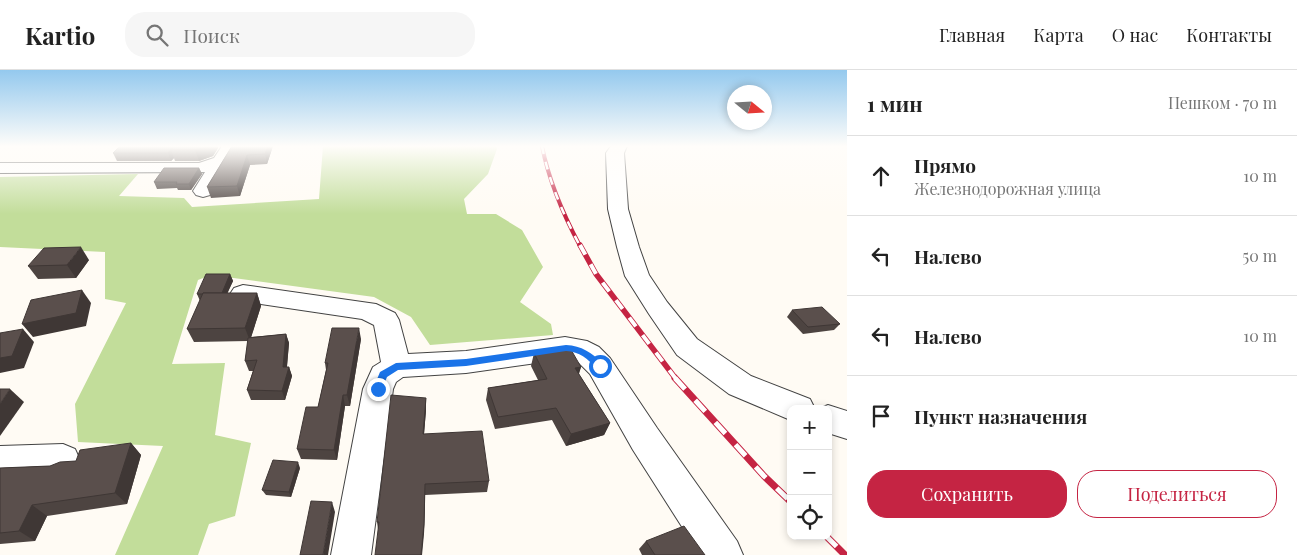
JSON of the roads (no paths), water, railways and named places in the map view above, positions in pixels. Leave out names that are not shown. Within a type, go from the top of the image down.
[{"type":"street","points":[[203,191],[215,169]]},
{"type":"street","points":[[616,169],[618,209],[637,276],[658,308],[688,347],[740,385],[789,405]]},
{"type":"street","points":[[243,294],[367,311],[386,320],[387,378],[351,555]]},
{"type":"street","points":[[387,378],[466,362],[566,348],[577,349],[589,355],[600,366],[645,439],[723,555]]},
{"type":"street","points":[[832,420],[847,425]]},
{"type":"street","points":[[0,462],[63,460]]},
{"type":"railway","points":[[547,169],[557,198],[580,246]]},
{"type":"railway","points":[[580,245],[596,274],[676,379]]},
{"type":"railway","points":[[675,378],[764,476],[787,498]]},
{"type":"railway","points":[[830,540],[845,555]]}]
